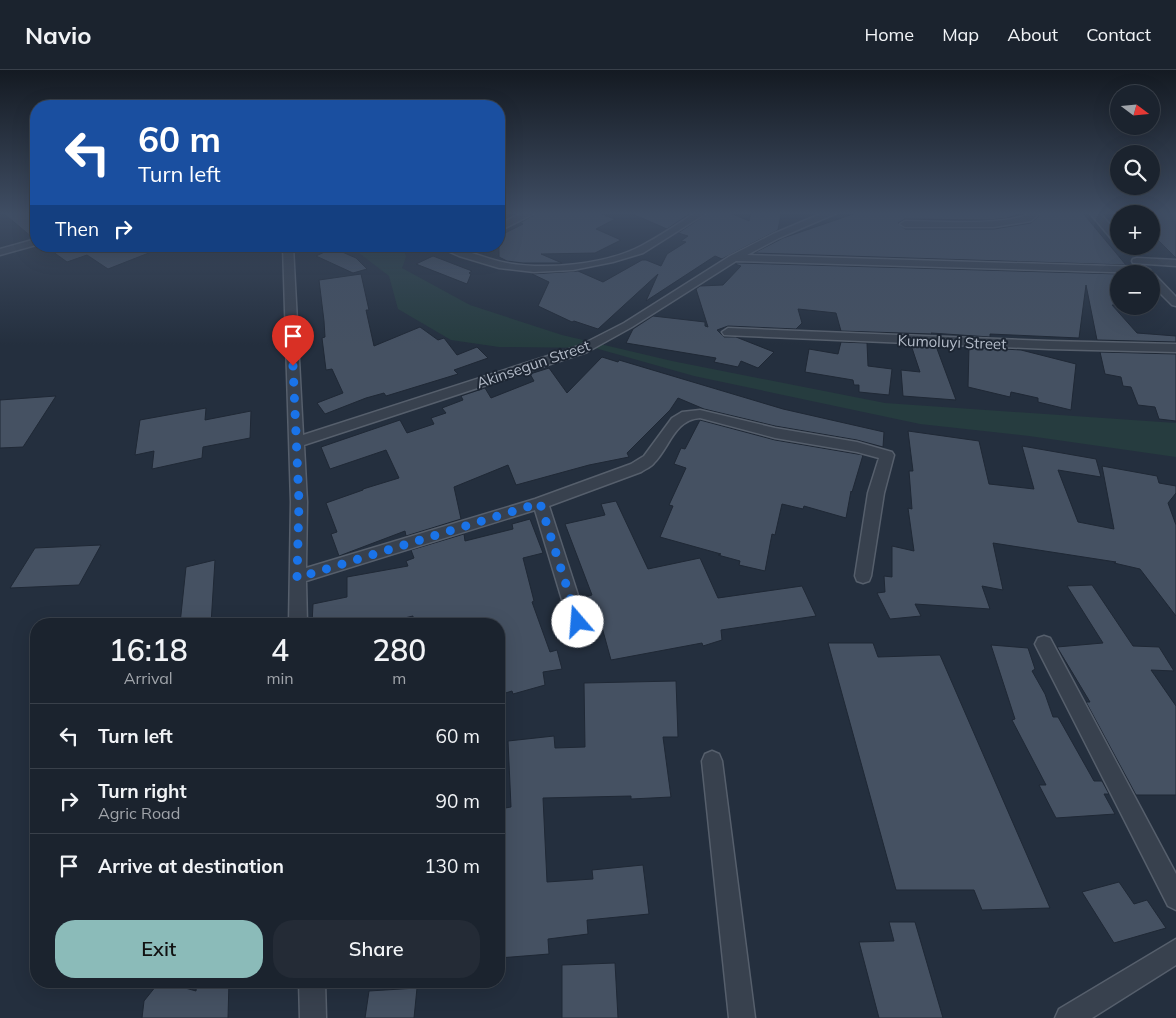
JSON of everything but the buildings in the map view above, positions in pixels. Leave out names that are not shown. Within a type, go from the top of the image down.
[{"type":"street","points":[[288,256],[299,502],[298,618]]},
{"type":"street","points":[[470,256],[486,264],[506,268],[552,269],[575,267],[619,256]]},
{"type":"street","name":"Akinsegun Street","points":[[296,443],[583,349],[605,338],[737,256]]},
{"type":"street","points":[[1133,256],[1140,265]]},
{"type":"street","points":[[734,258],[1110,273]]},
{"type":"street","points":[[1137,261],[1176,263]]},
{"type":"street","points":[[1160,286],[1176,303]]},
{"type":"street","name":"Kumoluyi Street","points":[[728,332],[1049,345],[1176,348]]},
{"type":"street","points":[[297,578],[540,503],[642,464],[649,460],[677,421],[687,415],[700,414],[775,432],[857,447],[887,455],[876,493],[863,576]]},
{"type":"street","points":[[540,503],[578,622]]},
{"type":"street","points":[[1044,644],[1176,898]]},
{"type":"street","points":[[712,761],[742,1018]]},
{"type":"street","points":[[1068,1018],[1176,951]]},
{"type":"street","points":[[312,988],[313,1018]]},
{"type":"green space","points":[[363,256],[406,256],[402,268],[470,305],[562,335],[672,361],[885,403],[1176,423],[1176,457],[1029,436],[920,424],[694,376],[595,348],[499,347],[451,340],[398,309],[389,276]]},
{"type":"route","points":[[293,366],[299,502],[297,578],[540,503],[578,622]]}]
